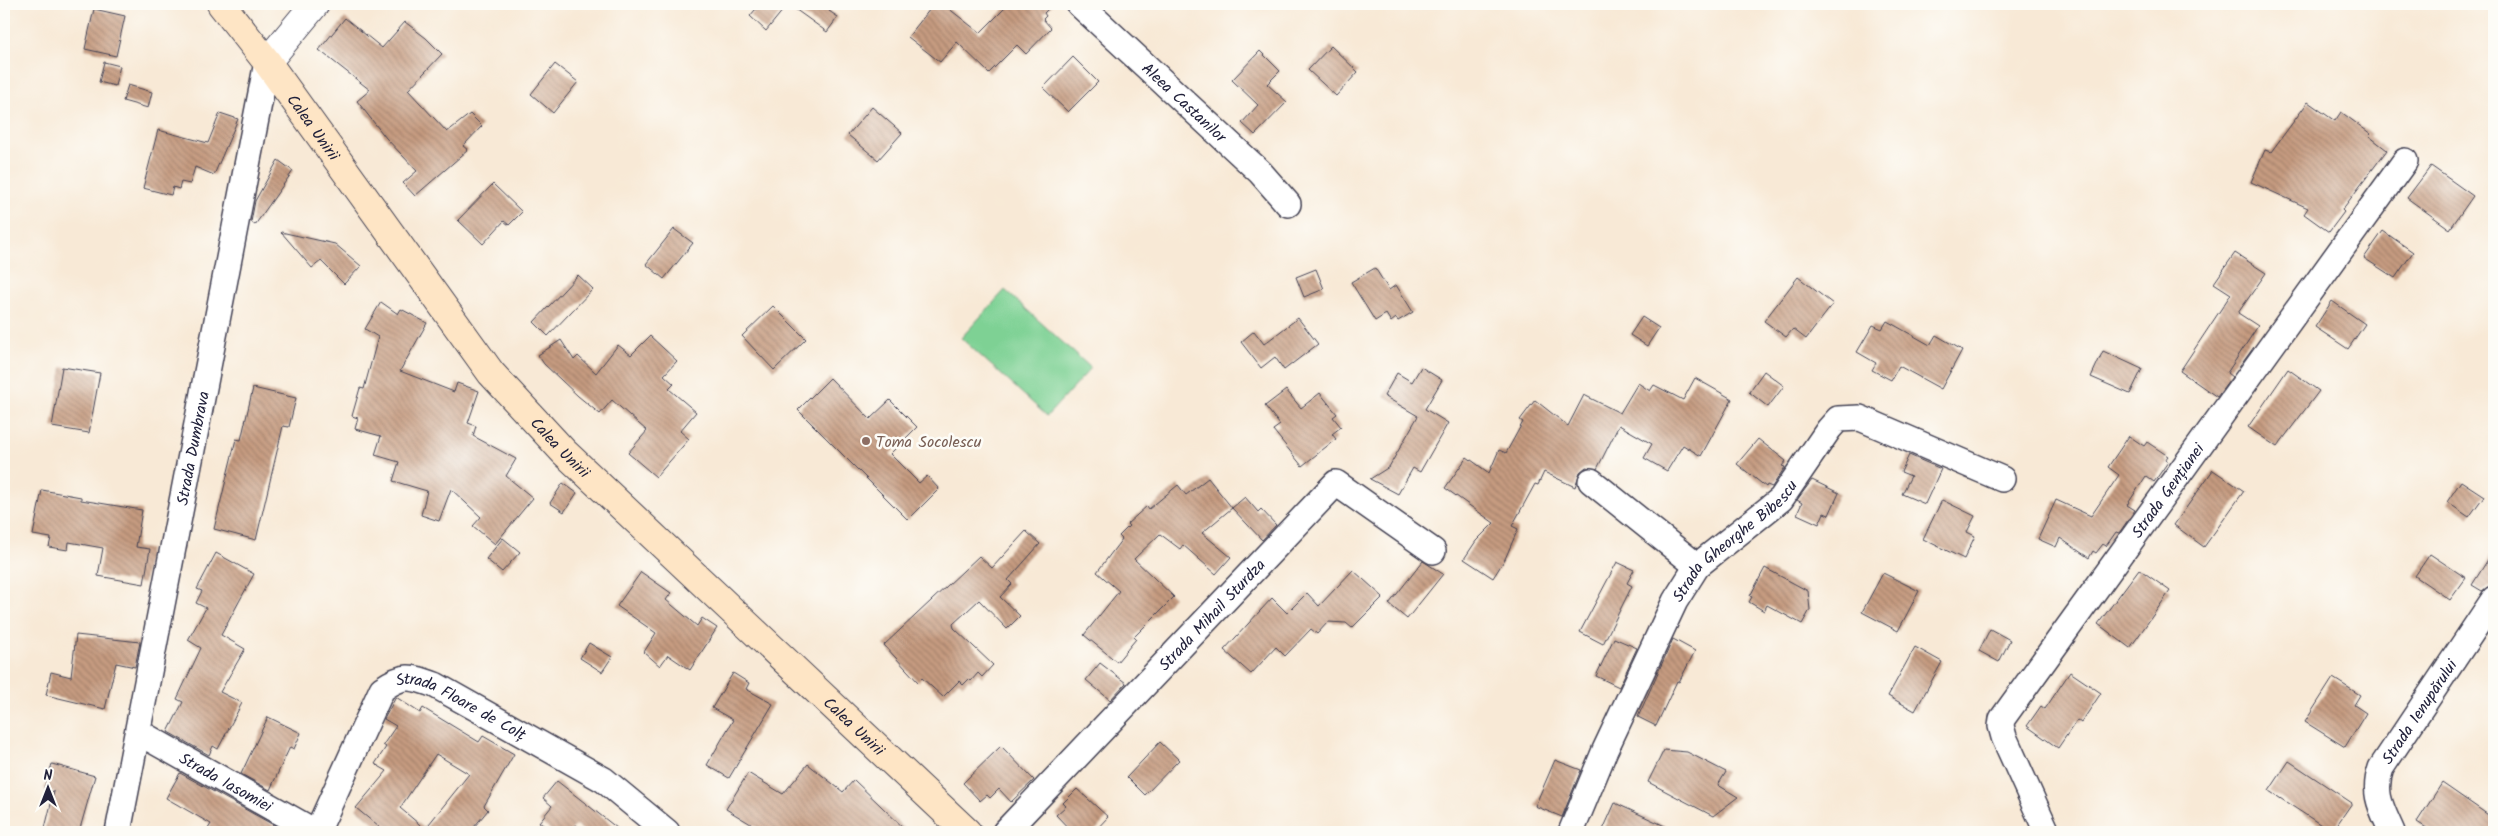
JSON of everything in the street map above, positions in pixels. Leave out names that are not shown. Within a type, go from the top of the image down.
[{"type":"main road","name":"Calea Unirii","points":[[221,4],[267,62],[491,372],[564,452],[967,832]]},
{"type":"street","points":[[267,62],[315,4]]},
{"type":"street","name":"Aleea Castanilor","points":[[1079,4],[1260,172],[1288,204]]},
{"type":"street","name":"Strada Dumbrava","points":[[118,832],[267,62]]},
{"type":"street","name":"Strada Gențianei","points":[[2046,832],[2004,737],[2001,726],[2002,718],[2405,161]]},
{"type":"street","name":"Strada Gheorghe Bibescu","points":[[1571,832],[1651,648],[1675,600],[1697,566],[1781,499],[1829,429],[1838,419],[1860,418],[2002,478]]},
{"type":"street","points":[[1591,481],[1697,566]]},
{"type":"street","name":"Strada Mihail Sturdza","points":[[1004,832],[1336,483],[1434,551]]},
{"type":"street","name":"Strada Ienupărului","points":[[2392,832],[2378,796],[2376,782],[2381,768],[2494,599]]},
{"type":"street","name":"Strada Floare de Colț","points":[[316,832],[382,690],[394,681],[404,677],[415,678],[435,685],[604,780],[667,832]]},
{"type":"street","name":"Strada Iasomiei","points":[[138,732],[316,832]]},
{"type":"green space","points":[[1005,290],[1091,368],[1047,416],[961,338]]},
{"type":"building","points":[[760,4],[788,4],[766,31],[750,16]]},
{"type":"building","points":[[788,4],[834,4],[829,11],[838,17],[827,32]]},
{"type":"building","points":[[934,4],[943,4],[980,33],[1009,4],[1053,4],[1044,13],[1046,16],[1043,19],[1051,28],[1026,54],[1017,45],[989,73],[957,42],[940,62],[908,37]]},
{"type":"building","points":[[94,9],[125,16],[116,56],[85,49]]},
{"type":"building","points":[[345,18],[382,48],[405,22],[426,38],[442,54],[408,90],[447,132],[470,114],[482,126],[463,146],[468,150],[415,196],[403,183],[417,171],[386,138],[357,101],[370,90],[319,50]]},
{"type":"building","points":[[1331,46],[1358,72],[1336,96],[1308,70]]},
{"type":"building","points":[[1260,51],[1280,71],[1267,84],[1287,102],[1255,135],[1242,123],[1258,105],[1232,80]]},
{"type":"building","points":[[1073,57],[1098,82],[1068,112],[1043,88]]},
{"type":"building","points":[[104,62],[120,66],[115,86],[99,82]]},
{"type":"building","points":[[555,64],[578,82],[553,113],[531,94]]},
{"type":"building","points":[[128,85],[152,92],[148,108],[123,101]]},
{"type":"building","points":[[2308,102],[2335,121],[2341,112],[2371,134],[2369,136],[2387,150],[2342,210],[2344,212],[2329,232],[2304,214],[2308,208],[2251,182],[2265,150],[2271,152]]},
{"type":"building","points":[[872,107],[902,133],[878,160],[848,135]]},
{"type":"building","points":[[220,113],[238,119],[214,175],[195,167],[190,184],[181,182],[179,189],[173,187],[171,195],[143,188],[158,130],[208,143]]},
{"type":"building","points":[[278,160],[293,171],[255,225],[251,222],[255,201]]},
{"type":"building","points":[[2431,166],[2473,196],[2450,229],[2407,198]]},
{"type":"building","points":[[493,184],[522,212],[509,225],[504,221],[483,244],[458,220]]},
{"type":"building","points":[[674,229],[693,243],[664,279],[646,264]]},
{"type":"building","points":[[2383,231],[2413,252],[2395,278],[2364,258]]},
{"type":"building","points":[[281,232],[335,244],[361,266],[344,284],[321,261],[312,268]]},
{"type":"building","points":[[2235,253],[2266,273],[2238,313],[2258,326],[2227,373],[2232,377],[2217,397],[2180,371],[2231,294],[2214,283]]},
{"type":"building","points":[[1375,268],[1389,290],[1396,285],[1413,312],[1398,321],[1396,318],[1391,322],[1386,314],[1375,321],[1351,282]]},
{"type":"building","points":[[1316,269],[1324,289],[1304,297],[1296,277]]},
{"type":"building","points":[[578,275],[593,289],[548,336],[534,322]]},
{"type":"building","points":[[1798,277],[1833,304],[1806,339],[1793,329],[1786,337],[1764,321]]},
{"type":"building","points":[[2332,301],[2365,324],[2348,349],[2315,327]]},
{"type":"building","points":[[381,302],[398,314],[401,309],[427,323],[400,371],[454,392],[457,383],[479,391],[468,423],[476,426],[473,436],[516,459],[506,476],[533,498],[495,544],[473,526],[481,517],[451,489],[439,521],[421,515],[427,491],[393,481],[399,462],[375,455],[381,436],[355,429],[358,418],[352,416],[360,388],[364,389],[378,337],[365,329]]},
{"type":"building","points":[[773,306],[806,339],[774,370],[742,336]]},
{"type":"building","points":[[1642,317],[1659,328],[1647,346],[1630,335]]},
{"type":"building","points":[[1298,318],[1318,344],[1284,370],[1275,357],[1261,368],[1241,342],[1254,331],[1264,344]]},
{"type":"building","points":[[1887,321],[1930,345],[1936,335],[1962,350],[1941,389],[1899,366],[1891,380],[1872,370],[1876,363],[1857,352],[1873,325],[1882,329]]},
{"type":"building","points":[[650,336],[677,361],[664,375],[674,384],[669,389],[696,412],[680,431],[689,439],[656,477],[628,453],[647,431],[612,400],[600,414],[544,364],[538,355],[561,340],[574,360],[578,356],[596,373],[618,345],[631,355]]},
{"type":"building","points":[[2103,351],[2142,369],[2130,394],[2091,377]]},
{"type":"building","points":[[62,367],[100,373],[89,433],[52,427]]},
{"type":"building","points":[[1421,367],[1442,380],[1425,409],[1448,423],[1420,472],[1413,468],[1398,494],[1370,479],[1389,467],[1418,416],[1384,396],[1397,373],[1412,382]]},
{"type":"building","points":[[2288,369],[2319,391],[2277,447],[2248,427]]},
{"type":"building","points":[[1764,371],[1784,386],[1768,407],[1749,392]]},
{"type":"building","name":"Toma Socolescu","points":[[830,378],[870,419],[890,400],[917,427],[890,454],[919,483],[927,476],[939,489],[908,520],[798,410]]},
{"type":"building","points":[[1695,378],[1732,399],[1701,456],[1683,445],[1667,471],[1644,458],[1652,444],[1619,425],[1597,469],[1586,467],[1580,472],[1575,487],[1544,472],[1538,485],[1535,484],[1512,526],[1518,529],[1505,559],[1493,578],[1464,559],[1476,541],[1494,523],[1445,488],[1467,457],[1489,473],[1499,450],[1506,453],[1523,422],[1520,420],[1535,400],[1568,426],[1584,395],[1620,413],[1638,383],[1650,391],[1654,385],[1683,400]]},
{"type":"building","points":[[253,388],[296,398],[289,427],[283,426],[256,540],[214,529],[236,439],[241,440]]},
{"type":"building","points":[[1286,390],[1301,408],[1320,393],[1337,414],[1333,417],[1341,427],[1332,434],[1336,439],[1302,466],[1273,430],[1280,425],[1265,406]]},
{"type":"building","points":[[2129,436],[2144,446],[2147,442],[2168,456],[2165,460],[2168,462],[2154,482],[2146,476],[2127,505],[2135,510],[2119,533],[2116,532],[2106,546],[2103,544],[2096,553],[2093,551],[2089,558],[2060,538],[2056,547],[2038,539],[2056,500],[2091,516],[2119,475],[2108,467]]},
{"type":"building","points":[[1758,439],[1786,461],[1782,466],[1785,467],[1772,487],[1767,485],[1766,487],[1737,464]]},
{"type":"building","points":[[1909,455],[1941,469],[1925,504],[1902,494],[1911,476],[1901,472]]},
{"type":"building","points":[[2213,470],[2244,491],[2204,547],[2174,525]]},
{"type":"building","points":[[1208,478],[1232,508],[1202,533],[1231,557],[1216,574],[1183,545],[1180,549],[1160,534],[1134,559],[1174,597],[1134,637],[1136,639],[1117,662],[1084,635],[1119,591],[1097,572],[1122,539],[1119,536],[1129,526],[1127,524],[1147,506],[1149,509],[1178,485],[1186,495]]},
{"type":"building","points":[[1812,480],[1839,493],[1829,515],[1824,513],[1819,524],[1797,514],[1802,503],[1797,500]]},
{"type":"building","points":[[2461,481],[2484,496],[2469,517],[2447,502]]},
{"type":"building","points":[[563,483],[577,493],[564,512],[550,503]]},
{"type":"building","points":[[42,490],[81,497],[81,500],[142,510],[136,547],[150,549],[144,584],[98,576],[103,548],[69,542],[68,550],[49,547],[51,538],[33,535]]},
{"type":"building","points":[[1245,497],[1258,512],[1261,509],[1276,525],[1262,540],[1232,508]]},
{"type":"building","points":[[1942,500],[1975,516],[1967,532],[1975,536],[1964,559],[1923,539]]},
{"type":"building","points":[[1026,531],[1040,544],[1008,580],[1012,584],[1000,597],[1020,616],[1007,629],[979,600],[953,624],[954,628],[993,665],[982,677],[978,673],[971,681],[969,679],[963,685],[959,681],[943,697],[922,678],[918,682],[884,645],[979,556],[992,568]]},
{"type":"building","points":[[503,538],[520,552],[502,572],[486,559]]},
{"type":"building","points":[[2494,550],[2494,583],[2482,591],[2472,585]]},
{"type":"building","points":[[216,553],[254,574],[221,635],[245,649],[220,692],[242,703],[218,749],[213,746],[209,755],[168,732],[183,702],[177,699],[201,648],[188,640],[206,608],[196,603],[202,591],[197,589]]},
{"type":"building","points":[[2430,554],[2466,578],[2450,600],[2415,576]]},
{"type":"building","points":[[1423,561],[1443,574],[1407,619],[1389,604]]},
{"type":"building","points":[[1617,562],[1634,570],[1627,583],[1632,586],[1603,644],[1580,632]]},
{"type":"building","points":[[1765,568],[1808,591],[1810,610],[1802,624],[1767,605],[1764,611],[1749,602],[1752,597],[1750,596]]},
{"type":"building","points":[[2139,569],[2170,591],[2130,648],[2098,624]]},
{"type":"building","points":[[1353,570],[1383,597],[1352,628],[1346,623],[1328,622],[1317,634],[1311,629],[1285,656],[1276,647],[1251,674],[1224,650],[1272,598],[1287,613],[1307,593],[1319,606]]},
{"type":"building","points":[[641,572],[671,593],[666,600],[697,626],[702,618],[717,628],[690,670],[668,655],[660,666],[644,652],[656,633],[617,606]]},
{"type":"building","points":[[1883,573],[1919,591],[1898,631],[1862,612]]},
{"type":"building","points":[[1990,629],[2010,640],[1999,662],[1979,651]]},
{"type":"building","points":[[76,635],[140,642],[135,667],[116,663],[105,709],[46,695],[51,672],[71,677]]},
{"type":"building","points":[[1614,638],[1637,648],[1619,687],[1596,676]]},
{"type":"building","points":[[1673,639],[1695,651],[1679,682],[1677,681],[1656,726],[1638,717]]},
{"type":"building","points":[[589,643],[612,657],[602,672],[580,658]]},
{"type":"building","points":[[1915,647],[1942,662],[1915,711],[1888,696]]},
{"type":"building","points":[[1100,663],[1126,683],[1110,700],[1086,680]]},
{"type":"building","points":[[2070,672],[2101,693],[2081,723],[2077,720],[2058,748],[2027,726],[2041,706],[2045,709]]},
{"type":"building","points":[[733,673],[749,683],[746,689],[773,704],[729,778],[707,765],[733,720],[712,708]]},
{"type":"building","points":[[2333,678],[2360,695],[2354,705],[2366,713],[2345,747],[2305,722]]},
{"type":"building","points":[[396,697],[420,713],[423,708],[479,742],[483,736],[514,754],[484,806],[488,810],[470,832],[385,832],[356,808],[387,771],[375,764],[386,747],[383,745],[396,726],[384,719]],"holes":[[[436,754],[469,774],[425,829],[400,808]]]},
{"type":"building","points":[[268,717],[301,733],[294,749],[290,747],[270,790],[241,774]]},
{"type":"building","points":[[1160,742],[1179,760],[1145,795],[1127,777]]},
{"type":"building","points":[[1001,746],[1034,780],[1011,802],[999,789],[990,798],[987,795],[980,801],[963,783]]},
{"type":"building","points":[[1664,750],[1687,752],[1726,772],[1718,785],[1738,797],[1713,816],[1648,782]]},
{"type":"building","points":[[1555,760],[1581,770],[1562,817],[1535,806]]},
{"type":"building","points":[[2289,761],[2352,803],[2332,832],[2269,791]]},
{"type":"building","points":[[52,764],[95,776],[79,832],[44,832],[54,792],[44,789]]},
{"type":"building","points":[[808,764],[843,792],[854,780],[908,832],[764,832],[726,809],[748,773],[783,794]]},
{"type":"building","points":[[180,773],[286,832],[206,832],[211,824],[166,798]]},
{"type":"building","points":[[557,781],[622,832],[585,832],[576,825],[570,832],[553,832],[539,822],[552,806],[543,798]]},
{"type":"building","points":[[2442,783],[2494,819],[2494,832],[2433,832],[2417,822]]},
{"type":"building","points":[[1077,789],[1108,817],[1094,832],[1072,832],[1056,815],[1066,806],[1063,803]]},
{"type":"building","points":[[1615,803],[1678,832],[1602,832]]},
{"type":"place","name":"Toma Socolescu","points":[[866,441]]}]
